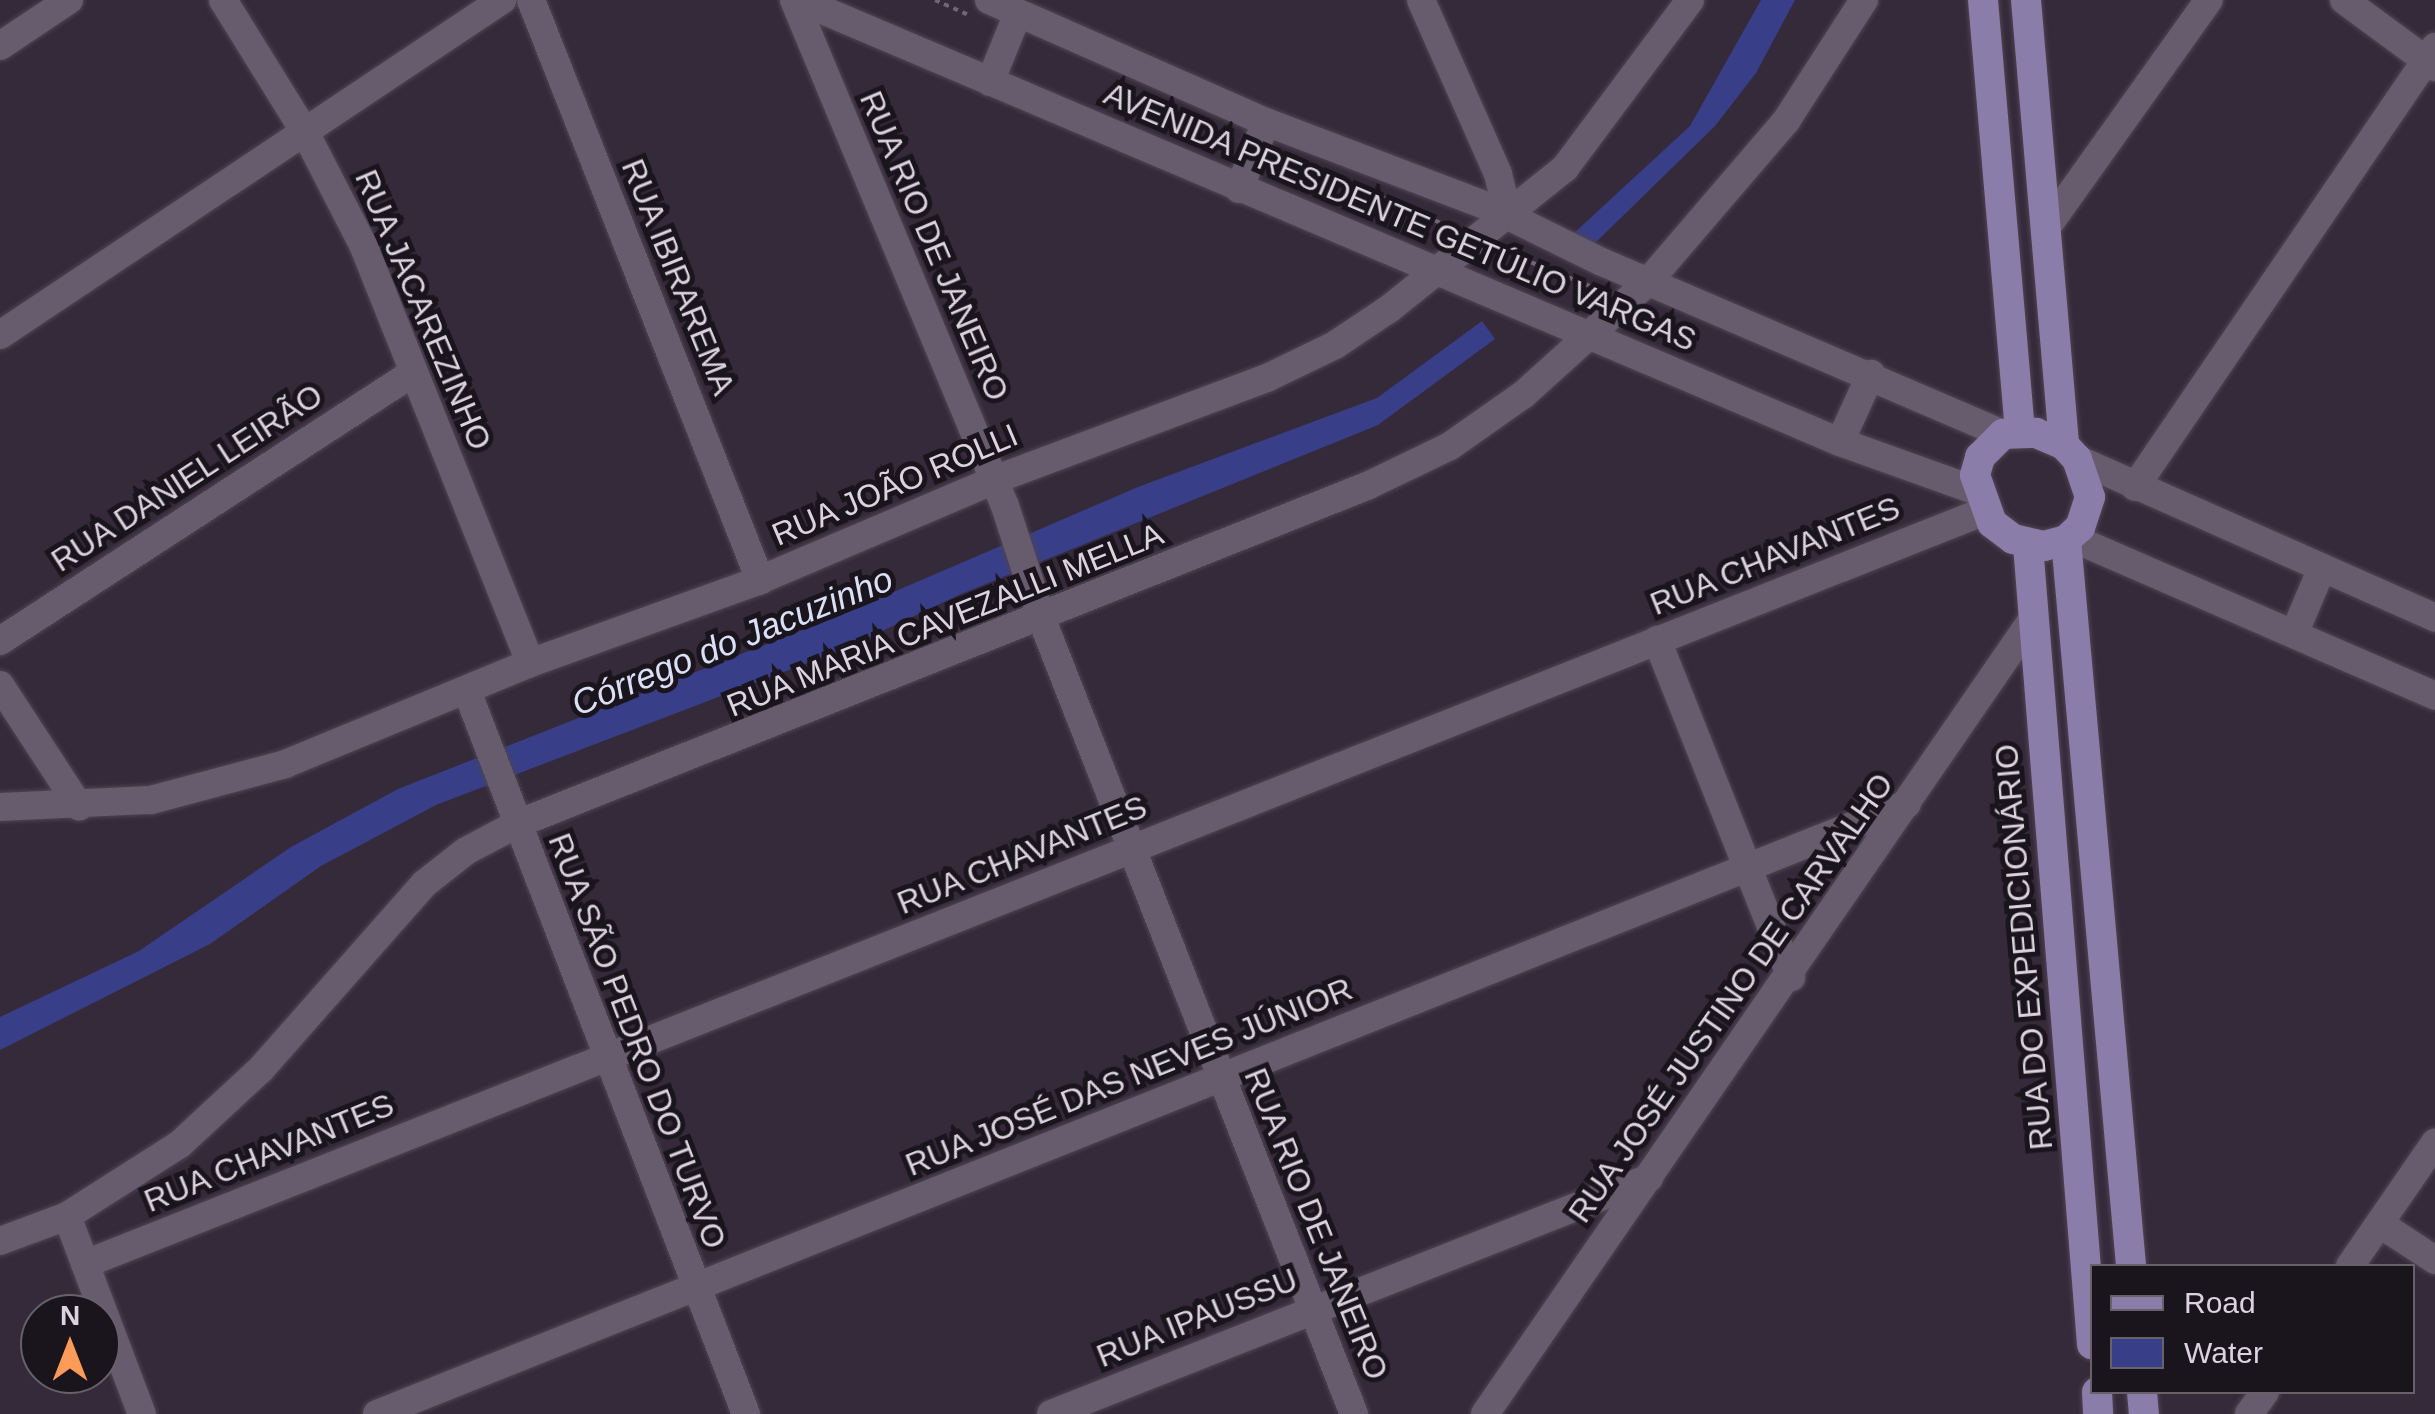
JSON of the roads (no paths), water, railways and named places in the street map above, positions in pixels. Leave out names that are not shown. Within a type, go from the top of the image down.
[{"type":"main road","points":[[1983,0],[2012,433]]},
{"type":"main road","points":[[2012,433],[1980,457],[1981,501],[2002,532],[2028,545],[2068,538],[2088,513],[2090,497],[2070,452],[2026,0]]},
{"type":"main road","points":[[1995,157],[2042,151]]},
{"type":"main road","points":[[2012,433],[2070,452]]},
{"type":"main road","points":[[2068,538],[2131,1264]]},
{"type":"main road","name":"RUA DO EXPEDICIONÁRIO","points":[[2028,545],[2090,1320]]},
{"type":"main road","points":[[2072,1099],[2116,1096]]},
{"type":"street","points":[[0,46],[69,0]]},
{"type":"street","name":"RUA JACAREZINHO","points":[[223,0],[305,132],[364,248],[530,663]]},
{"type":"street","points":[[0,335],[502,0]]},
{"type":"street","name":"RUA IBIRAREMA","points":[[531,0],[760,580]]},
{"type":"street","name":"AVENIDA PRESIDENTE GETÚLIO VARGAS","points":[[797,0],[1981,501]]},
{"type":"street","name":"RUA RIO DE JANEIRO","points":[[797,0],[999,493],[1042,620],[1130,849],[1316,1308],[1354,1414]]},
{"type":"street","name":"AVENIDA PRESIDENTE GETÚLIO VARGAS","points":[[989,0],[1266,122],[1508,215],[1648,282],[2012,433]]},
{"type":"street","points":[[1421,0],[1492,159],[1508,215]]},
{"type":"street","name":"RUA JOÃO ROLLI","points":[[0,806],[79,806],[211,788],[467,691],[530,663],[999,493],[1335,346],[1565,168],[1690,0]]},
{"type":"street","name":"RUA MARIA CAVEZALLI MELLA","points":[[0,1241],[67,1216],[180,1144],[261,1069],[424,884],[517,824],[1042,620],[1450,446],[1524,394],[1648,282],[1786,120],[1864,0]]},
{"type":"street","points":[[2049,224],[2209,0]]},
{"type":"street","points":[[2136,486],[2432,58],[2344,0]]},
{"type":"street","points":[[990,82],[1018,14]]},
{"type":"street","points":[[1239,189],[1266,122]]},
{"type":"street","name":"RUA DANIEL LEIRÃO","points":[[0,641],[412,373]]},
{"type":"street","points":[[1840,442],[1872,374]]},
{"type":"street","points":[[2070,452],[2136,486],[2435,618]]},
{"type":"street","name":"RUA CHAVANTES","points":[[85,1264],[1657,640],[1981,501]]},
{"type":"street","points":[[2068,538],[2435,696]]},
{"type":"street","points":[[2294,634],[2322,568]]},
{"type":"street","name":"RUA JOSÉ JUSTINO DE CARVALHO","points":[[1485,1414],[1791,977],[2032,620]]},
{"type":"street","points":[[1657,640],[1791,977]]},
{"type":"street","points":[[0,685],[79,806]]},
{"type":"street","name":"RUA SÃO PEDRO DO TURVO","points":[[467,691],[605,1058],[746,1414]]},
{"type":"street","name":"RUA JOSÉ DAS NEVES JÚNIOR","points":[[377,1414],[1907,804]]},
{"type":"street","points":[[2351,1264],[2435,1142]]},
{"type":"street","name":"RUA IPAUSSU","points":[[1051,1414],[1649,1178]]},
{"type":"street","points":[[67,1216],[142,1414]]},
{"type":"street","points":[[2380,1224],[2435,1260]]},
{"type":"water","points":[[1761,0],[1795,0],[1756,73],[1715,126],[1590,248],[1573,234],[1690,126]]},
{"type":"water","points":[[1482,321],[1495,339],[1378,425],[961,594],[844,649],[436,805],[321,866],[210,944],[0,1050],[0,1017],[139,951],[291,847],[398,789],[833,618],[1138,487],[1377,398]]},
{"type":"water label","name":"Córrego do Jacuzinho","points":[[732,641]]}]
